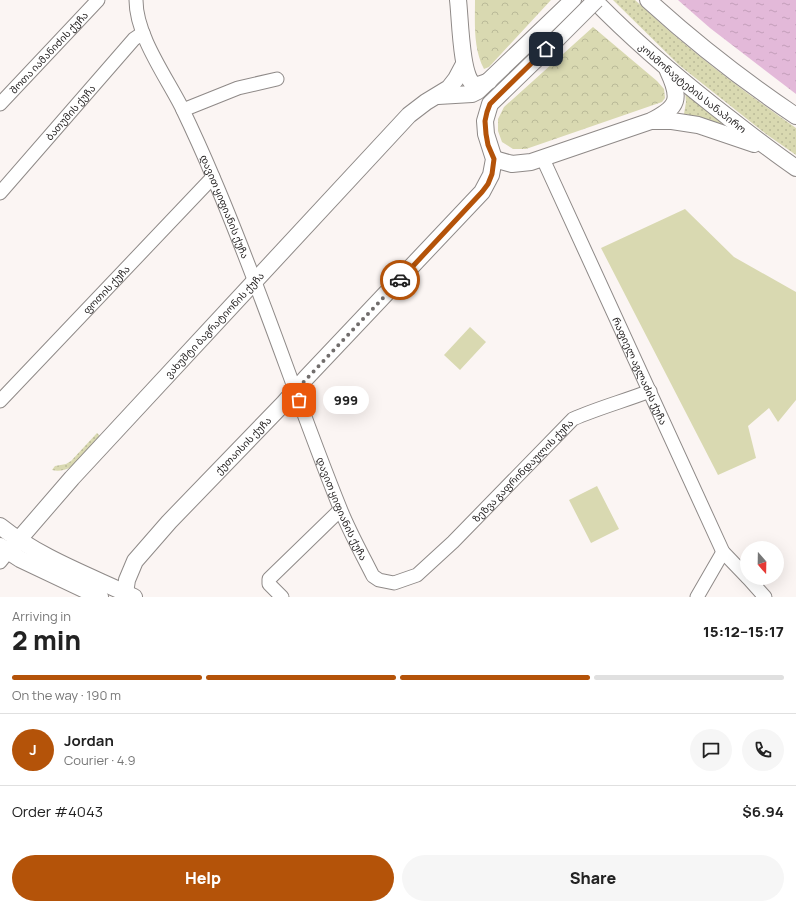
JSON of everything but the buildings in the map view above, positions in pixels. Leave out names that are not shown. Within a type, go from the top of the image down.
[{"type":"main road","points":[[458,0],[464,64],[467,76],[474,84],[479,85],[488,81]]},
{"type":"main road","name":"ვახუშტი ბაგრატიონის ქუჩა","points":[[438,96],[472,94],[478,91],[572,0]]},
{"type":"main road","points":[[595,0],[490,104],[485,121],[488,145],[494,159],[512,164],[543,159],[651,121],[666,114],[672,108],[675,101],[675,87],[668,70]]},
{"type":"main road","name":"კოსმონავტების სანაპირო","points":[[595,0],[619,25],[668,70],[768,149],[796,168]]},
{"type":"main road","points":[[648,0],[681,30],[726,67],[796,116]]},
{"type":"main road","name":"ვახუშტი ბაგრატიონის ქუჩა","points":[[7,550],[77,472],[409,115],[426,102],[449,88],[464,64]]},
{"type":"main road","points":[[651,121],[672,121],[698,125],[728,134],[768,149]]},
{"type":"main road","name":"ქუთაისის ქუჩა","points":[[130,595],[127,580],[135,561],[169,522],[296,390],[482,192],[492,174],[494,159]]},
{"type":"main road","points":[[0,526],[7,550],[20,559],[100,597]]},
{"type":"main road","points":[[7,550],[54,560],[130,595]]},
{"type":"street","name":"შოთა იამანიძის ქუჩა","points":[[0,104],[98,0]]},
{"type":"street","name":"დავით ყიფიანის ქუჩა","points":[[136,0],[136,7],[143,33],[164,77],[183,110],[255,280],[340,510],[373,576],[379,580],[394,583],[413,577]]},
{"type":"street","name":"ბათუმის ქუჩა","points":[[0,193],[134,38],[143,33]]},
{"type":"street","points":[[183,110],[238,88],[277,79]]},
{"type":"street","name":"რაფიელ აგლაძის ქუჩა","points":[[543,159],[650,391],[722,552],[740,571]]},
{"type":"street","name":"ფოთის ქუჩა","points":[[0,401],[213,178]]},
{"type":"street","name":"ზეზვა გაფრინდაულის ქუჩა","points":[[413,577],[453,542],[574,419],[650,391]]},
{"type":"street","points":[[282,597],[269,584],[269,579],[340,510]]},
{"type":"street","points":[[697,597],[722,552]]},
{"type":"street","name":"რაფიელ აგლაძის ქუჩა","points":[[754,585],[765,597]]},
{"type":"green space","points":[[475,0],[551,0],[489,67],[484,69],[480,61],[476,44]]},
{"type":"green space","points":[[613,0],[635,0],[713,67],[796,128],[796,155],[766,134],[679,65]]},
{"type":"green space","points":[[593,27],[657,81],[664,89],[665,98],[662,102],[526,149],[513,149],[502,142],[498,131],[498,119],[504,107]]},
{"type":"green space","points":[[685,90],[732,128],[701,117],[684,114],[686,102]]},
{"type":"green space","points":[[685,209],[734,257],[796,292],[796,400],[778,422],[769,408],[748,426],[756,458],[718,475],[601,248]]},
{"type":"green space","points":[[470,327],[486,342],[460,370],[444,355]]},
{"type":"green space","points":[[97,433],[102,438],[74,466],[60,471],[52,470],[55,466],[66,464],[71,461]]},
{"type":"green space","points":[[597,486],[619,529],[591,543],[569,500]]},
{"type":"water","points":[[678,0],[796,0],[796,94],[710,28]]},
{"type":"way so far","points":[[299,400],[296,390],[306,378],[400,280]]},
{"type":"place","name":"999","points":[[299,400]]},
{"type":"route","points":[[400,280],[488,184],[492,174],[494,159],[488,145],[485,121],[490,104],[546,49]]}]
